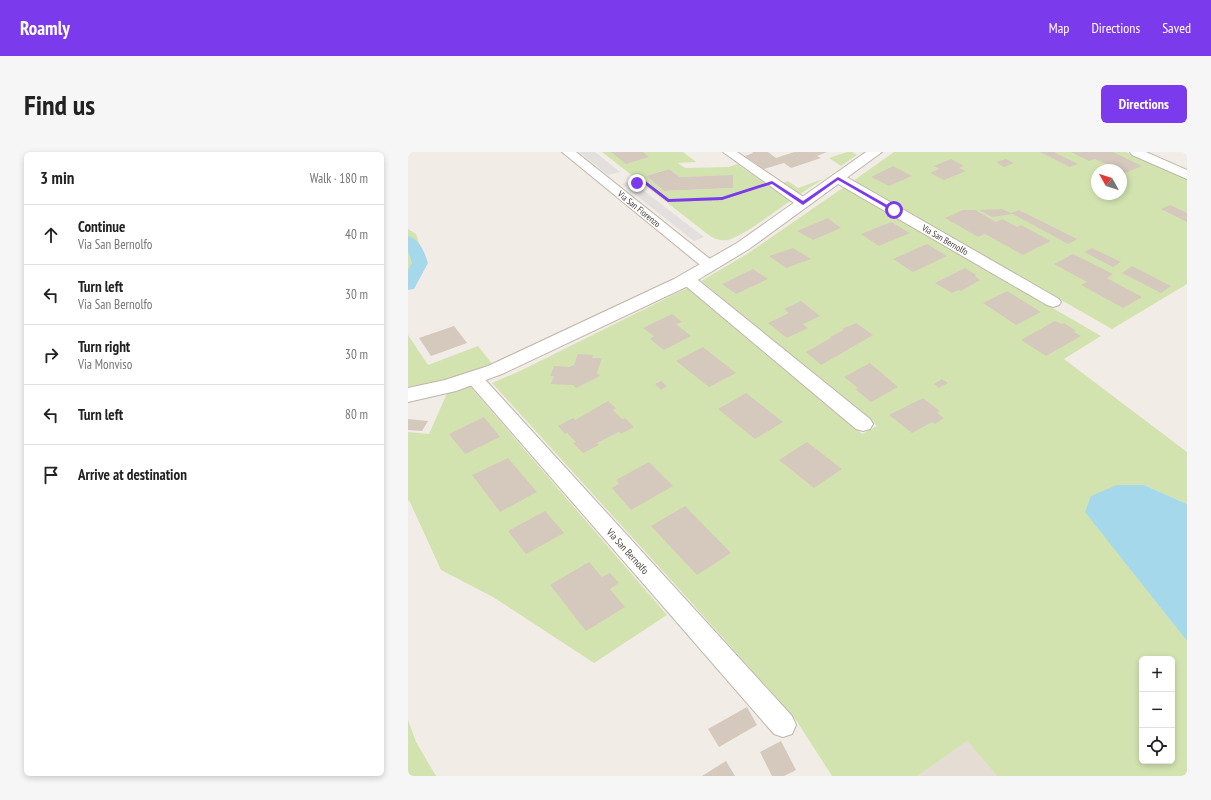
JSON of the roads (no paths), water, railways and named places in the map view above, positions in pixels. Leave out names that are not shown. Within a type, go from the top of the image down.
[{"type":"street","name":"Via San Fiorenzo","points":[[568,152],[710,266]]},
{"type":"street","points":[[729,152],[803,203]]},
{"type":"street","points":[[408,395],[474,378],[514,362],[687,279],[743,246],[875,152]]},
{"type":"street","points":[[1136,152],[1187,175]]},
{"type":"street","name":"Via San Bernolfo","points":[[838,178],[1053,302]]},
{"type":"street","points":[[687,279],[863,424]]},
{"type":"street","name":"Via San Bernolfo","points":[[474,378],[783,725]]},
{"type":"water","points":[[1117,485],[1144,485],[1187,504],[1187,641],[1085,512],[1091,496]]},
{"type":"waterway","points":[[408,241],[415,248],[420,263],[408,285]]}]
